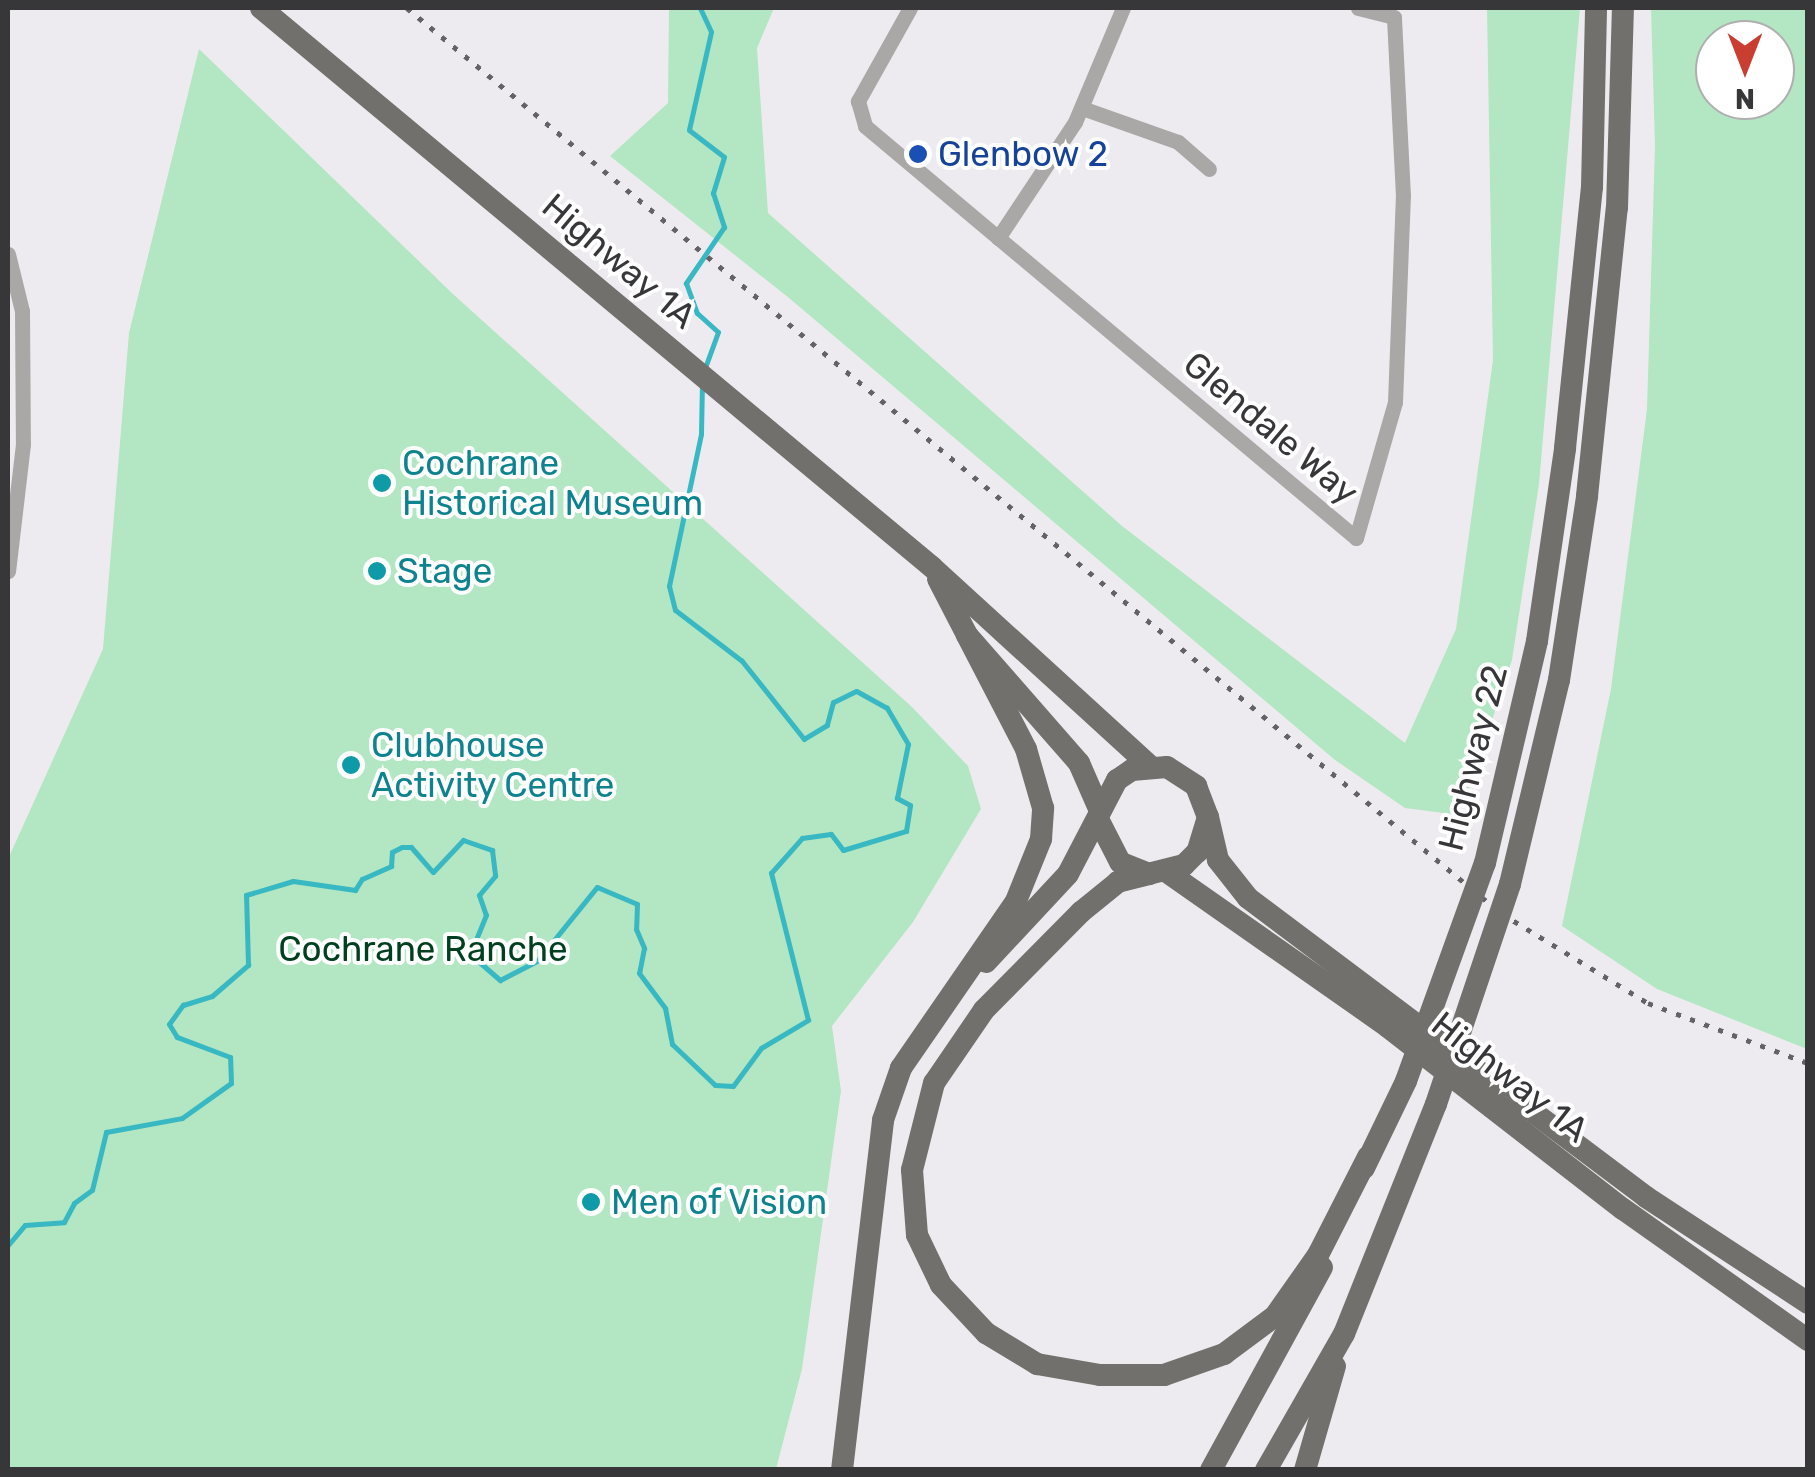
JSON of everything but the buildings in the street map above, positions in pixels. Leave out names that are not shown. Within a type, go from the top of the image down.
[{"type":"main road","name":"Highway 1A","points":[[261,8],[932,567],[1150,766]]},
{"type":"main road","name":"Highway 22","points":[[1211,1470],[1303,1311],[1368,1157],[1406,1080],[1485,863],[1537,641],[1565,448],[1592,186],[1596,8]]},
{"type":"main road","name":"Highway 22","points":[[1266,1470],[1344,1334],[1436,1104],[1510,884],[1559,680],[1587,496],[1617,208],[1623,8]]},
{"type":"main road","name":"Highway 1A","points":[[932,567],[967,636],[1064,742],[1100,816]]},
{"type":"main road","points":[[842,1470],[884,1120],[901,1068],[1016,901],[1041,839],[1042,808],[1026,749],[967,636]]},
{"type":"main road","points":[[938,1010],[1056,887],[1100,816],[1117,780],[1150,766],[1167,767],[1196,786],[1208,817],[1198,852],[1158,873],[1118,882],[1081,912],[984,1010],[934,1083],[912,1170],[916,1235],[941,1285],[986,1333],[1037,1364],[1100,1375],[1164,1374],[1224,1354],[1275,1316],[1318,1255],[1368,1157]]},
{"type":"main road","points":[[1100,816],[1120,862],[1158,873]]},
{"type":"main road","name":"Highway 1A","points":[[1208,817],[1218,860],[1248,898],[1646,1197],[1808,1303]]},
{"type":"main road","name":"Highway 1A","points":[[1158,873],[1388,1027],[1623,1210],[1808,1340]]},
{"type":"main road","points":[[1305,1470],[1344,1334]]},
{"type":"street","name":"Glendale Way","points":[[910,8],[858,101],[859,118],[1356,538],[1397,380],[1403,156],[1393,12],[1358,8]]},
{"type":"street","points":[[998,238],[1082,108],[1123,8]]},
{"type":"street","points":[[1082,108],[1178,142],[1209,169]]},
{"type":"street","points":[[8,254],[22,311],[8,571]]},
{"type":"green space","points":[[669,8],[774,8],[757,48],[768,213],[1122,526],[1405,743],[1456,629],[1493,360],[1487,8],[1580,8],[1539,484],[1512,660],[1465,801],[1451,814],[1405,808],[1335,760],[789,298],[610,156],[668,103]]},
{"type":"green space","points":[[1651,8],[1807,8],[1807,1049],[1657,989],[1562,926],[1611,689],[1647,409],[1655,146]]},
{"type":"green space","name":"Cochrane Ranche","points":[[199,49],[454,295],[912,707],[968,766],[981,809],[913,922],[832,1026],[841,1091],[802,1369],[776,1469],[8,1469],[8,859],[103,649],[129,333]]},
{"type":"waterway","points":[[700,8],[711,32],[689,130],[724,157],[713,193],[724,227],[686,283],[697,313],[718,332],[705,368]]},
{"type":"waterway","points":[[8,1245],[25,1225],[64,1222],[74,1203],[92,1190],[106,1132],[182,1118],[231,1083],[230,1057],[177,1037],[169,1024],[183,1005],[212,996],[248,965],[246,895],[293,881],[355,890],[362,879],[391,866],[392,852],[402,847],[411,847],[433,872],[463,840],[492,850],[495,876],[479,895],[486,915],[470,954],[500,980],[537,961],[597,887],[637,904],[636,929],[644,948],[639,973],[665,1008],[672,1044],[715,1085],[733,1086],[761,1048],[808,1020],[771,873],[802,838],[831,834],[843,850],[906,831],[910,805],[897,798],[908,744],[887,708],[856,691],[833,702],[827,725],[804,739],[742,661],[675,610],[669,586],[701,434],[702,384]]},
{"type":"railway","points":[[407,8],[1501,913],[1648,1003],[1808,1063]]},
{"type":"place","name":"Glenbow 2","points":[[918,154]]},
{"type":"place","name":"Cochrane Historical Museum","points":[[382,483]]},
{"type":"place","name":"Stage","points":[[377,571]]},
{"type":"place","name":"Clubhouse Activity Centre","points":[[351,765]]},
{"type":"place","name":"Men of Vision","points":[[591,1202]]}]
